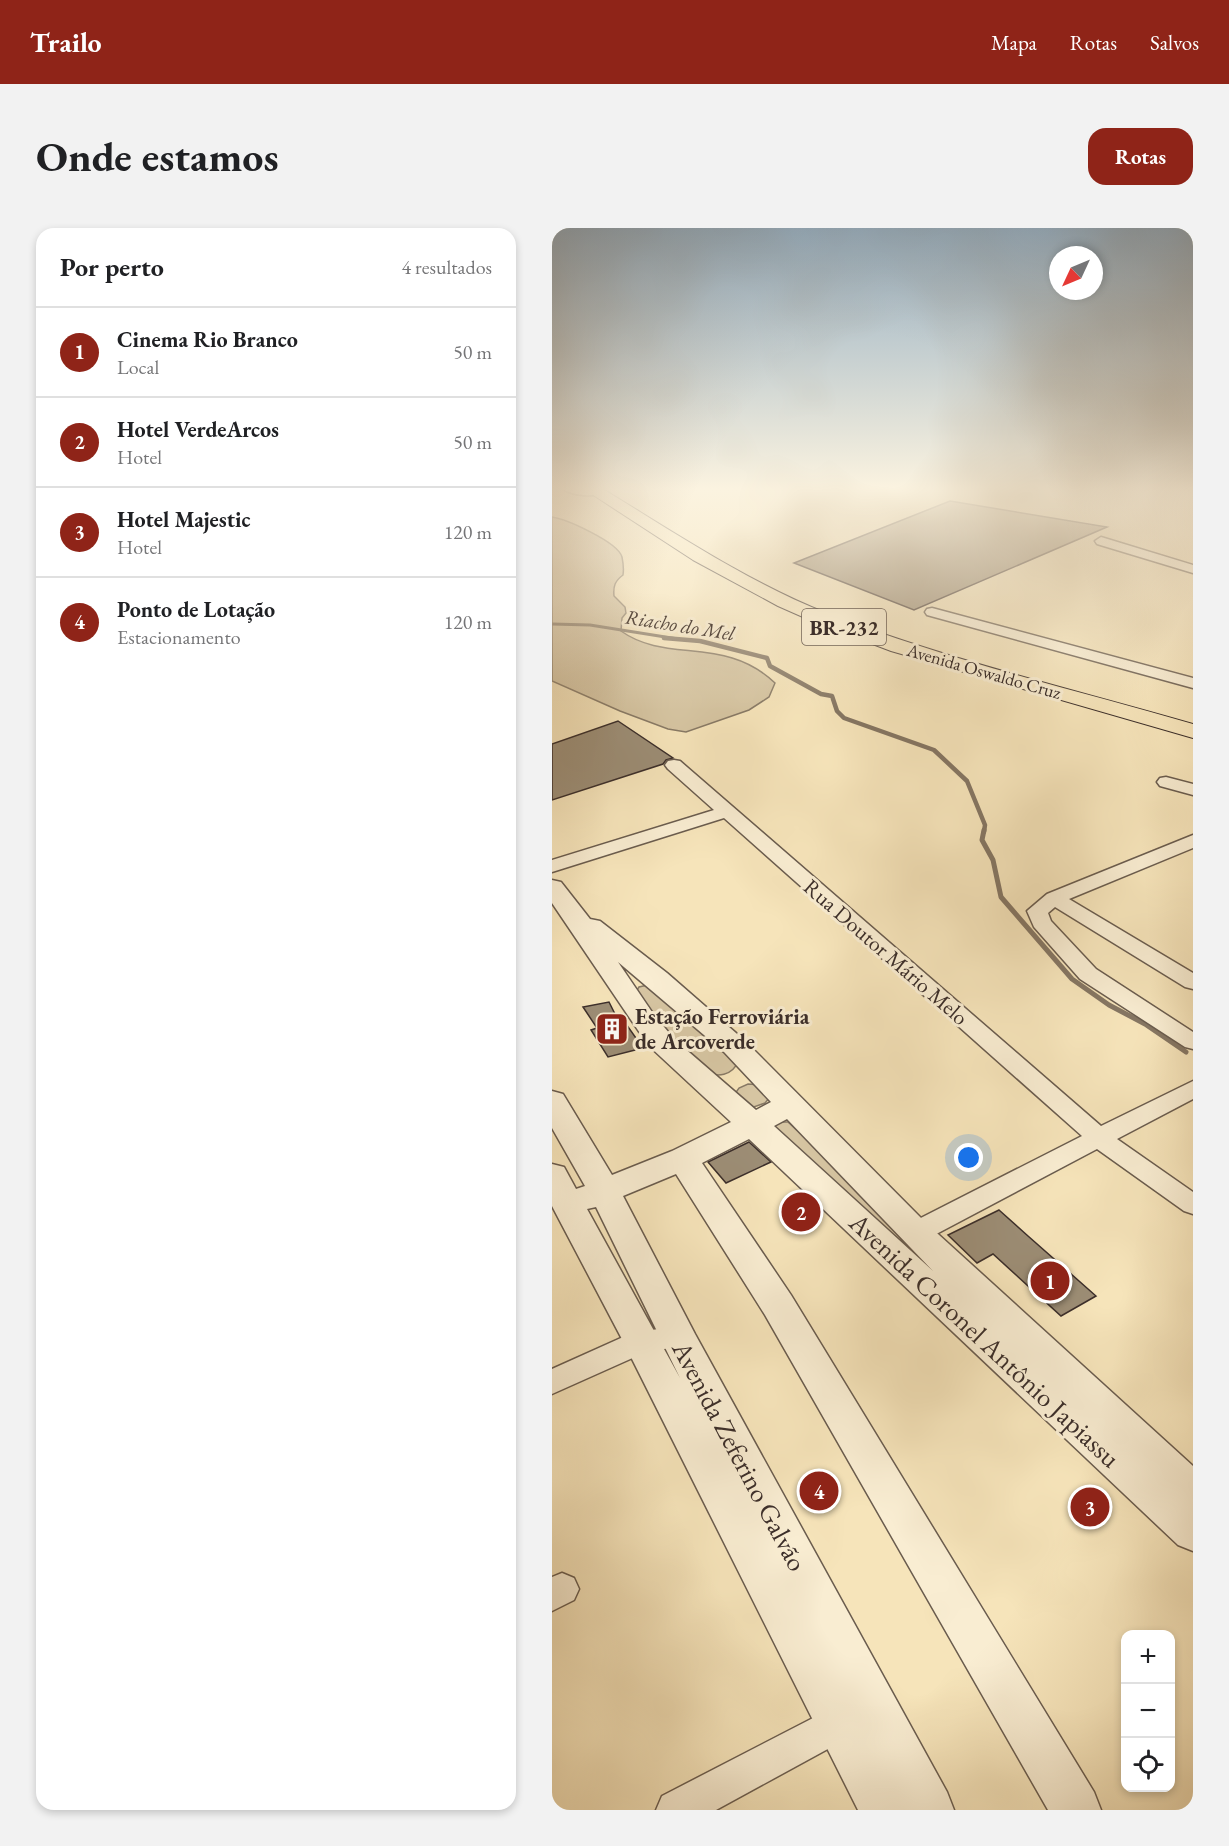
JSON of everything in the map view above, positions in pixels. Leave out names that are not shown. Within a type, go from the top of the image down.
[{"type":"highway","name":"Avenida Oswaldo Cruz","points":[[713,563],[785,602],[899,646],[1193,731]]},
{"type":"street","points":[[1173,563],[1193,569]]},
{"type":"street","points":[[932,612],[1193,683]]},
{"type":"street","points":[[1118,710],[1193,726]]},
{"type":"street","name":"Rua Doutor Mário Melo","points":[[674,765],[1099,1138],[1193,1204]]},
{"type":"street","points":[[1166,782],[1193,790]]},
{"type":"street","points":[[552,866],[726,812]]},
{"type":"street","points":[[1193,841],[1053,898],[1036,911],[1038,917],[1075,961],[1105,987],[1193,1042]]},
{"type":"street","points":[[1170,849],[1193,862]]},
{"type":"street","points":[[552,887],[575,914],[657,979],[758,1069],[1144,1467],[1193,1492]]},
{"type":"street","points":[[1053,898],[1193,982]]},
{"type":"street","name":"Avenida Coronel Antônio Japiassu","points":[[575,914],[623,990],[658,1039],[750,1124],[1144,1467],[1193,1532]]},
{"type":"street","points":[[623,990],[636,979],[657,979]]},
{"type":"street","points":[[713,1088],[758,1069]]},
{"type":"street","points":[[915,1233],[1193,1089]]},
{"type":"street","name":"Avenida Zeferino Galvão","points":[[552,1101],[605,1192],[660,1339]]},
{"type":"street","points":[[559,1189],[605,1192],[683,1159],[791,1105]]},
{"type":"street","points":[[683,1159],[778,1305],[1076,1810]]},
{"type":"street","name":"Avenida Zeferino Galvão","points":[[559,1189],[660,1339],[855,1715],[885,1810]]},
{"type":"street","points":[[552,1382],[660,1339]]},
{"type":"street","points":[[676,1810],[855,1715]]},
{"type":"street","name":"Avenida Zeferino Galvão","points":[[855,1715],[929,1810]]},
{"type":"shaded area","points":[[552,563],[623,563],[623,575],[615,584],[614,592],[614,596],[625,607],[626,613],[622,618],[621,631],[639,641],[657,646],[736,659],[756,668],[775,683],[769,697],[749,710],[686,732],[668,729],[620,711],[552,681]]},
{"type":"shaded area","points":[[652,984],[739,1060],[733,1070],[719,1075],[702,1072],[635,994],[639,987]]},
{"type":"shaded area","points":[[748,1084],[761,1085],[770,1097],[765,1103],[751,1108],[734,1095],[739,1088]]},
{"type":"shaded area","points":[[775,1122],[788,1122],[1134,1443],[769,1131]]},
{"type":"building","points":[[794,563],[1024,563],[914,610]]},
{"type":"building","points":[[618,721],[673,758],[666,760],[663,764],[552,800],[552,744]]},
{"type":"building","name":"Estação Ferroviária de Arcoverde","points":[[609,1002],[619,1022],[624,1021],[643,1048],[608,1057],[591,1030],[597,1028],[583,1007]]},
{"type":"building","points":[[749,1142],[771,1162],[726,1183],[708,1162]]},
{"type":"building","points":[[999,1210],[1096,1296],[1061,1316],[993,1254],[977,1263],[948,1235]]},
{"type":"waterway","name":"Riacho do Mel","points":[[552,624],[590,625],[678,639]]},
{"type":"waterway","name":"Riacho do Mel","points":[[664,638],[700,641],[767,658],[770,666],[821,694],[832,696],[837,711],[844,718],[934,750],[967,781],[985,825],[984,832]]},
{"type":"waterway","name":"Riacho do Mel","points":[[984,830],[982,840],[993,860],[1001,897],[1072,979],[1109,1005],[1145,1024],[1186,1052]]},
{"type":"place","name":"Estação Ferroviária de Arcoverde","points":[[612,1029]]},
{"type":"place","name":"Hotel VerdeArcos","points":[[801,1212]]},
{"type":"place","name":"Cinema Rio Branco","points":[[1050,1281]]},
{"type":"place","name":"Ponto de Lotação","points":[[819,1491]]},
{"type":"place","name":"Hotel Majestic","points":[[1090,1507]]}]
